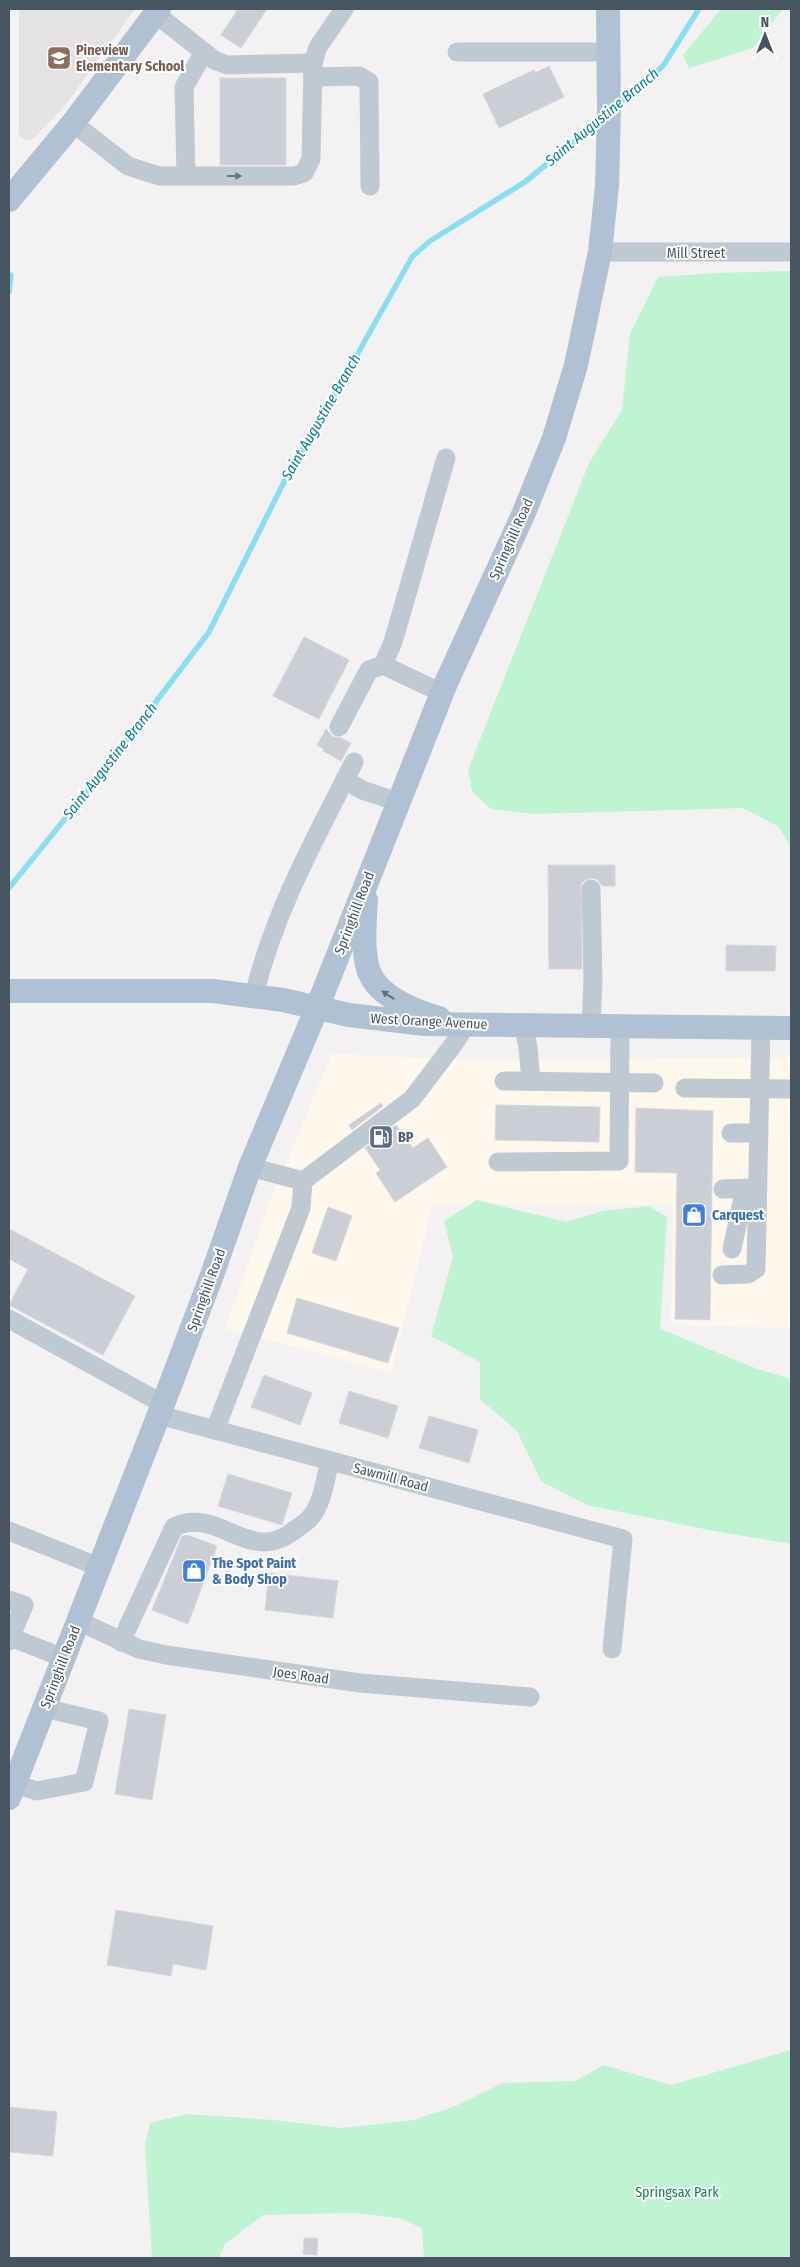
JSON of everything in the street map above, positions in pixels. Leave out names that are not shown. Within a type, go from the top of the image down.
[{"type":"main road","name":"Springhill Road","points":[[12,1791],[161,1409],[212,1275],[250,1167],[317,1008],[442,693],[523,515],[554,438],[576,365],[600,252],[607,186],[608,9]]},
{"type":"main road","points":[[12,189],[73,123],[158,11]]},
{"type":"main road","points":[[367,880],[365,943],[366,961],[371,978],[381,989],[406,1005],[430,1015],[466,1025]]},
{"type":"main road","name":"West Orange Avenue","points":[[9,991],[174,990],[254,995],[390,1021],[466,1025],[791,1028]]},
{"type":"street","points":[[73,123],[128,166],[158,176],[294,176],[304,173],[311,160],[313,70],[318,47],[344,9]]},
{"type":"street","points":[[158,11],[214,60],[227,65],[313,70],[359,76],[369,82],[370,186]]},
{"type":"street","points":[[186,176],[184,87],[204,52]]},
{"type":"street","points":[[457,52],[609,56]]},
{"type":"street","name":"Mill Street","points":[[600,252],[791,252]]},
{"type":"street","points":[[383,665],[396,633],[446,458]]},
{"type":"street","points":[[339,727],[369,670],[383,665],[442,693]]},
{"type":"street","points":[[254,995],[281,908],[354,762]]},
{"type":"street","points":[[344,780],[362,790],[398,802]]},
{"type":"street","points":[[590,889],[593,980],[591,1026]]},
{"type":"street","points":[[215,1430],[300,1208],[303,1181],[412,1099],[466,1025]]},
{"type":"street","points":[[523,1025],[528,1047],[531,1081]]},
{"type":"street","points":[[498,1162],[619,1161],[620,1026]]},
{"type":"street","points":[[732,1249],[751,1188],[759,1134],[761,1027]]},
{"type":"street","points":[[504,1081],[654,1083]]},
{"type":"street","points":[[685,1088],[791,1089]]},
{"type":"street","points":[[731,1133],[759,1134]]},
{"type":"street","points":[[250,1167],[303,1181]]},
{"type":"street","points":[[723,1189],[751,1188]]},
{"type":"street","points":[[722,1275],[748,1274],[756,1269],[751,1188]]},
{"type":"street","name":"Sawmill Road","points":[[9,1319],[161,1409],[215,1430],[623,1539],[612,1650]]},
{"type":"street","points":[[121,1642],[174,1527],[185,1522],[202,1522],[262,1544],[277,1541],[309,1519],[318,1506],[330,1460]]},
{"type":"street","points":[[9,1531],[99,1567]]},
{"type":"street","points":[[9,1600],[24,1605],[10,1639],[64,1658]]},
{"type":"street","name":"Joes Road","points":[[78,1621],[139,1650],[166,1655],[360,1684],[530,1697]]},
{"type":"street","points":[[12,1791],[37,1791],[84,1782],[99,1721],[44,1708]]},
{"type":"shaded area","name":"Pineview Elementary School","points":[[19,9],[135,9],[64,107],[33,139],[25,140],[19,135]]},
{"type":"shaded area","points":[[332,1054],[496,1061],[791,1057],[791,1328],[671,1325],[673,1205],[433,1203],[391,1372],[225,1329],[270,1201]]},
{"type":"green space","points":[[721,9],[783,9],[753,48],[689,68],[683,55]]},
{"type":"green space","points":[[791,271],[791,848],[779,827],[743,808],[534,814],[491,809],[472,791],[468,770],[589,463],[622,410],[630,334],[658,277]]},
{"type":"green space","points":[[477,1200],[566,1222],[603,1211],[649,1206],[667,1217],[660,1329],[760,1370],[791,1379],[791,1544],[709,1530],[587,1505],[541,1481],[517,1431],[480,1399],[480,1362],[431,1336],[453,1257],[444,1221]]},
{"type":"green space","name":"Springsax Park","points":[[791,2050],[791,2258],[424,2258],[422,2228],[399,2218],[354,2213],[263,2215],[225,2244],[219,2258],[152,2258],[145,2145],[150,2123],[187,2114],[273,2120],[342,2128],[413,2120],[451,2108],[503,2083],[575,2081],[604,2065],[671,2085]]},
{"type":"building","points":[[238,9],[267,9],[241,48],[221,35]]},
{"type":"building","points":[[549,66],[564,97],[499,128],[483,94],[534,70],[535,73]]},
{"type":"building","points":[[220,78],[286,78],[286,165],[220,165]]},
{"type":"building","points":[[304,637],[349,660],[319,719],[273,696]]},
{"type":"building","points":[[326,729],[333,737],[341,738],[351,743],[341,761],[323,751],[324,749],[317,745]]},
{"type":"building","points":[[548,865],[615,865],[615,886],[602,886],[597,879],[591,878],[581,884],[582,969],[549,969]]},
{"type":"building","points":[[726,945],[776,946],[775,971],[726,971]]},
{"type":"building","points":[[381,1103],[383,1106],[352,1130],[349,1125]]},
{"type":"building","points":[[496,1105],[600,1107],[599,1142],[495,1140]]},
{"type":"building","name":"Carquest","points":[[636,1108],[713,1111],[710,1320],[675,1319],[677,1173],[635,1172]]},
{"type":"building","points":[[396,1125],[413,1148],[428,1138],[447,1167],[395,1202],[376,1173],[380,1170],[365,1148]]},
{"type":"building","points":[[328,1207],[352,1216],[336,1261],[312,1253]]},
{"type":"building","points":[[9,1229],[135,1296],[103,1355],[9,1305],[28,1269],[9,1259]]},
{"type":"building","points":[[297,1298],[399,1328],[388,1363],[287,1333]]},
{"type":"building","points":[[264,1375],[312,1393],[300,1425],[251,1407]]},
{"type":"building","points":[[349,1391],[398,1406],[388,1438],[339,1423]]},
{"type":"building","points":[[429,1416],[478,1430],[469,1463],[419,1448]]},
{"type":"building","points":[[228,1474],[292,1493],[282,1525],[218,1506]]},
{"type":"building","points":[[188,1535],[217,1546],[188,1624],[152,1610],[182,1536]]},
{"type":"building","points":[[269,1573],[338,1581],[333,1618],[265,1610]]},
{"type":"building","points":[[129,1709],[166,1715],[152,1800],[115,1794]]},
{"type":"building","points":[[116,1910],[213,1926],[206,1970],[173,1964],[171,1976],[107,1965]]},
{"type":"building","points":[[9,2107],[57,2112],[53,2156],[9,2152]]},
{"type":"building","points":[[304,2238],[318,2238],[317,2255],[303,2254]]},
{"type":"waterway","name":"Saint Augustine Branch","points":[[615,107],[663,66],[699,9]]},
{"type":"waterway","name":"Saint Augustine Branch","points":[[9,888],[98,778],[209,632],[292,466],[316,428],[412,257],[430,241],[525,182],[603,118]]},
{"type":"waterway","points":[[9,292],[11,275]]},
{"type":"place","name":"Pineview Elementary School","points":[[59,58]]},
{"type":"place","name":"BP","points":[[381,1137]]},
{"type":"place","name":"Carquest","points":[[694,1215]]},
{"type":"place","name":"The Spot Paint & Body Shop","points":[[194,1571]]}]
